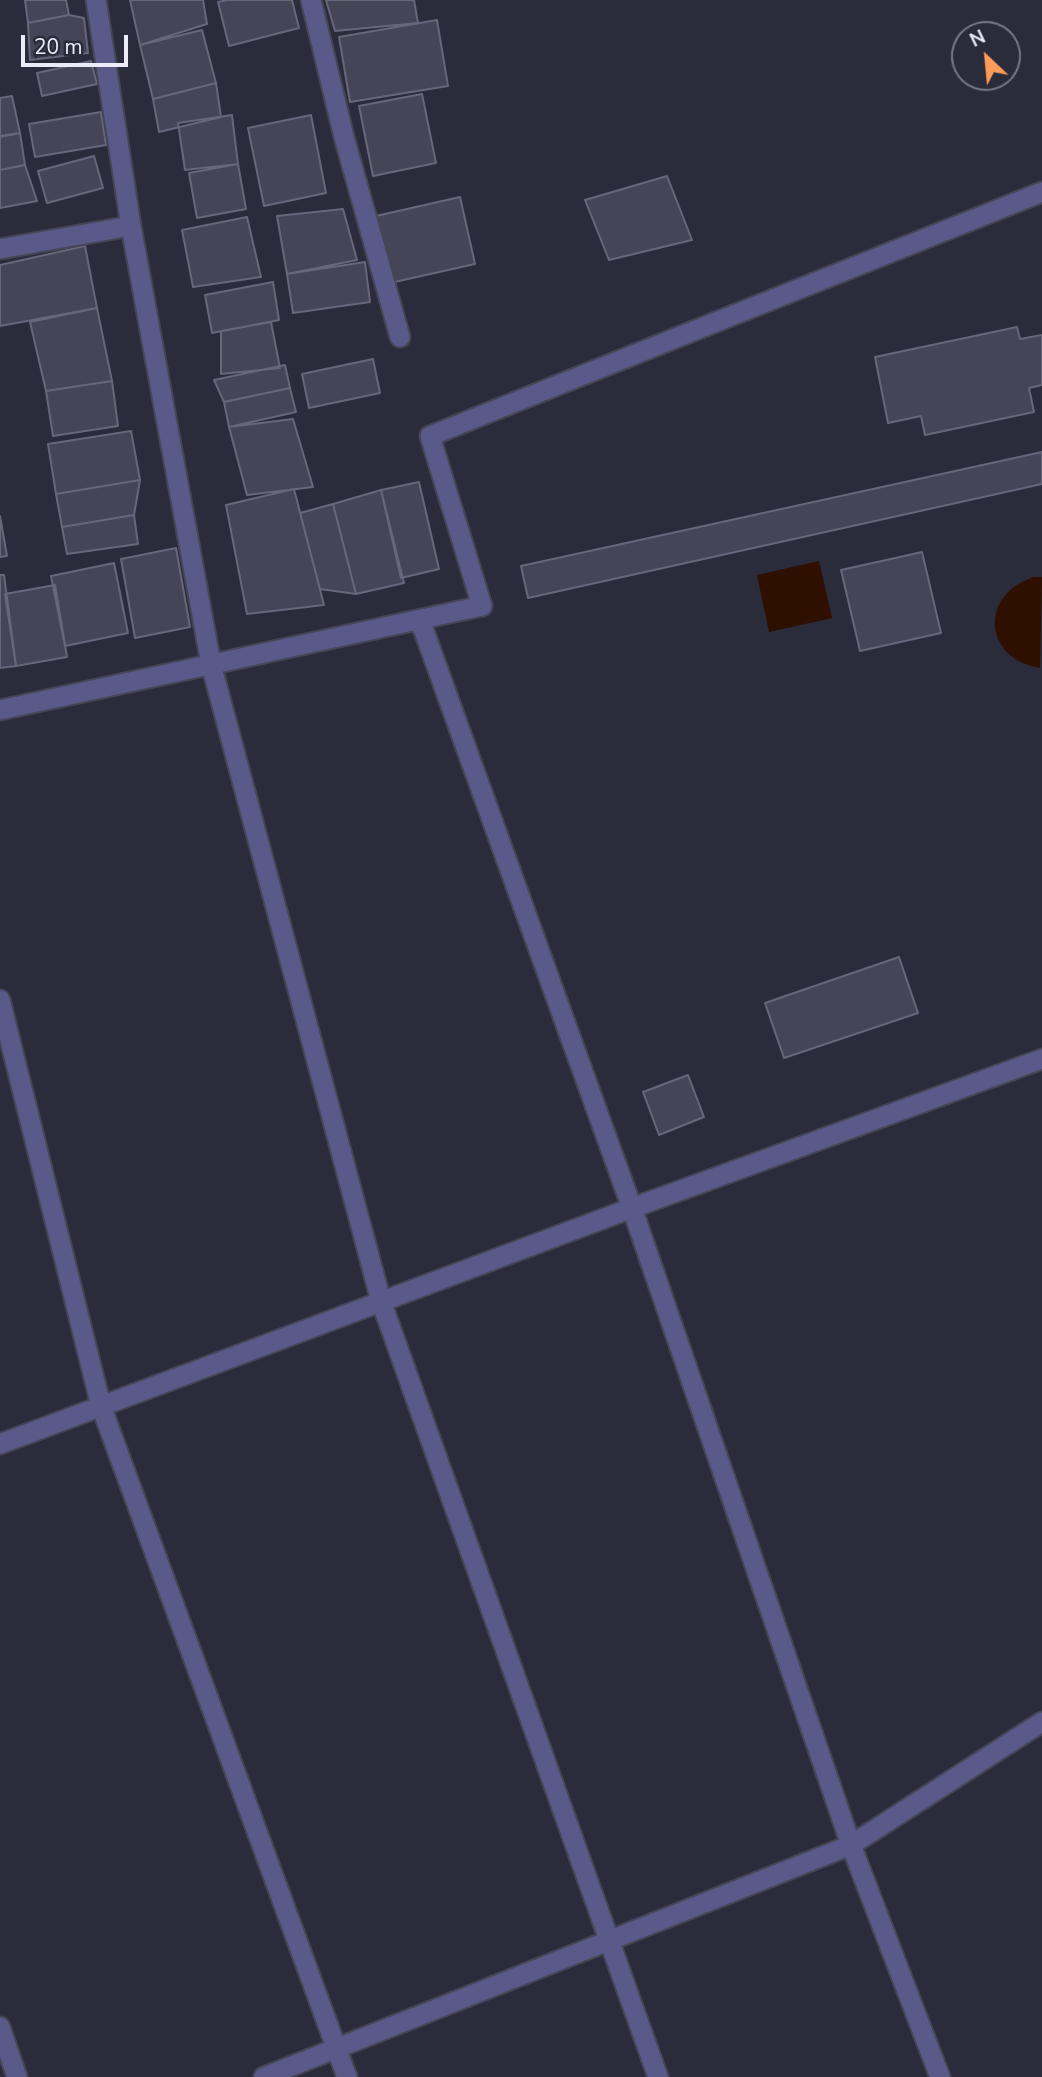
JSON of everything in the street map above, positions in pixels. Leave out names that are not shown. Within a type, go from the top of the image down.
[{"type":"street","points":[[96,0],[131,226],[211,664],[381,1301],[658,2077]]},
{"type":"street","points":[[311,0],[344,137],[400,337]]},
{"type":"street","points":[[0,710],[482,606],[430,436],[1042,192]]},
{"type":"street","points":[[0,248],[131,226]]},
{"type":"street","points":[[420,620],[632,1208],[851,1845],[940,2077]]},
{"type":"street","points":[[0,1000],[101,1406],[347,2077]]},
{"type":"street","points":[[0,1444],[632,1208],[1042,1059]]},
{"type":"street","points":[[264,2077],[851,1845],[1042,1722]]},
{"type":"street","points":[[0,2027],[17,2077]]},
{"type":"shaded area","points":[[819,561],[832,618],[769,632],[757,575]]},
{"type":"shaded area","points":[[1034,577],[1042,577],[1040,668],[1021,662],[1007,652],[999,640],[995,626],[997,611],[1004,597],[1016,585]]},
{"type":"building","points":[[25,0],[66,0],[69,15],[28,23]]},
{"type":"building","points":[[130,0],[203,0],[207,24],[140,45]]},
{"type":"building","points":[[292,0],[299,28],[229,46],[218,2]]},
{"type":"building","points":[[326,0],[414,0],[418,23],[335,31]]},
{"type":"building","points":[[69,15],[84,18],[88,53],[30,60],[28,23]]},
{"type":"building","points":[[437,20],[448,86],[350,102],[339,37]]},
{"type":"building","points":[[202,30],[216,83],[153,99],[140,45]]},
{"type":"building","points":[[91,61],[97,84],[42,96],[37,73]]},
{"type":"building","points":[[216,83],[221,117],[159,132],[153,99]]},
{"type":"building","points":[[422,94],[436,163],[373,176],[359,106]]},
{"type":"building","points":[[12,96],[20,133],[0,137],[0,98]]},
{"type":"building","points":[[101,112],[106,145],[35,157],[29,124]]},
{"type":"building","points":[[232,115],[238,164],[185,170],[178,123]]},
{"type":"building","points":[[311,115],[326,193],[264,206],[248,128]]},
{"type":"building","points":[[20,133],[25,165],[0,170],[0,136]]},
{"type":"building","points":[[94,156],[103,188],[47,203],[38,171]]},
{"type":"building","points":[[238,164],[246,209],[197,218],[189,173]]},
{"type":"building","points":[[25,165],[37,201],[0,208],[0,170]]},
{"type":"building","points":[[667,176],[692,240],[609,260],[585,200]]},
{"type":"building","points":[[460,197],[475,264],[390,283],[376,216]]},
{"type":"building","points":[[343,209],[357,260],[287,274],[277,216]]},
{"type":"building","points":[[247,217],[261,277],[193,287],[182,230]]},
{"type":"building","points":[[85,246],[97,308],[0,326],[0,265]]},
{"type":"building","points":[[365,262],[370,302],[293,313],[287,274]]},
{"type":"building","points":[[273,282],[279,320],[212,333],[205,295]]},
{"type":"building","points":[[97,308],[112,381],[46,391],[30,322]]},
{"type":"building","points":[[271,322],[280,368],[221,374],[221,331]]},
{"type":"building","points":[[1017,327],[1020,339],[1042,335],[1042,385],[1029,388],[1034,412],[925,435],[921,416],[888,423],[875,357]]},
{"type":"building","points":[[373,359],[380,393],[309,408],[302,374]]},
{"type":"building","points":[[285,365],[290,388],[224,402],[214,380]]},
{"type":"building","points":[[112,381],[118,426],[53,436],[46,391]]},
{"type":"building","points":[[290,388],[296,412],[229,427],[224,402]]},
{"type":"building","points":[[293,419],[313,487],[247,495],[229,427]]},
{"type":"building","points":[[131,431],[140,480],[56,494],[48,444]]},
{"type":"building","points":[[1042,452],[1042,484],[528,598],[521,566]]},
{"type":"building","points":[[140,480],[134,515],[62,527],[56,494]]},
{"type":"building","points":[[419,482],[439,569],[401,578],[381,490]]},
{"type":"building","points":[[294,489],[324,605],[247,614],[226,505]]},
{"type":"building","points":[[381,490],[404,583],[356,594],[333,504]]},
{"type":"building","points":[[333,504],[356,594],[320,589],[300,513]]},
{"type":"building","points":[[134,515],[138,544],[67,554],[62,527]]},
{"type":"building","points":[[0,516],[7,556],[0,557]]},
{"type":"building","points":[[176,548],[190,627],[135,638],[121,559]]},
{"type":"building","points":[[922,552],[941,633],[860,651],[841,570]]},
{"type":"building","points":[[114,563],[128,633],[65,646],[51,576]]},
{"type":"building","points":[[0,575],[4,575],[16,666],[0,668]]},
{"type":"building","points":[[55,585],[67,657],[16,666],[5,594]]},
{"type":"building","points":[[899,957],[918,1013],[784,1058],[765,1003]]},
{"type":"building","points":[[688,1075],[704,1117],[659,1135],[643,1092]]}]
